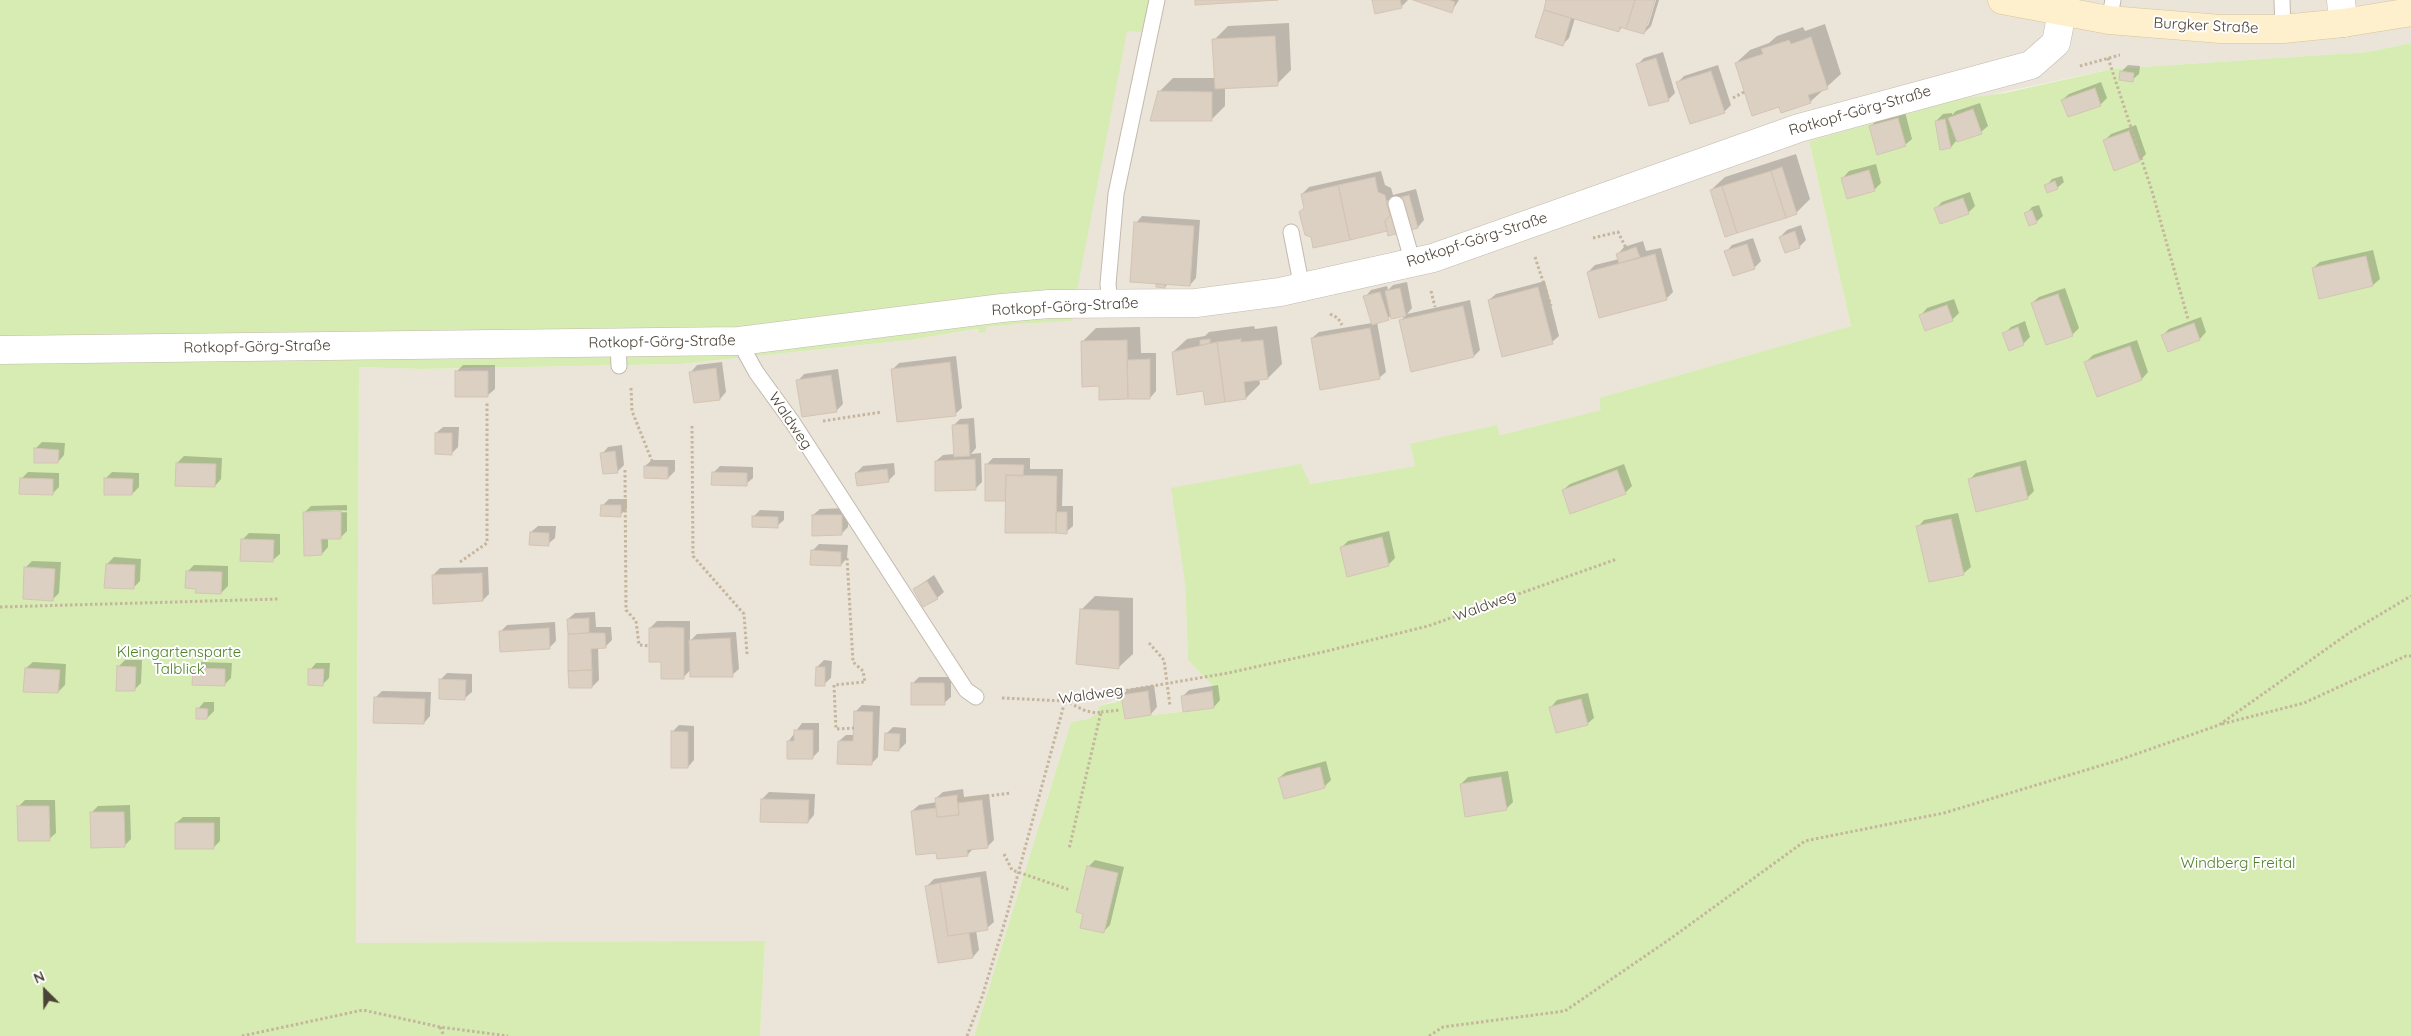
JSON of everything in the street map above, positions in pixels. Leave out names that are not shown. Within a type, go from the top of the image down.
[{"type":"main road","name":"Burgker Straße","points":[[2002,0],[2062,12],[2111,10],[2222,29],[2283,29],[2342,11],[2411,12]]},
{"type":"street","name":"Rotkopf-Görg-Straße","points":[[0,350],[618,354],[1002,308],[1110,303],[1196,303],[1302,288],[1433,258],[1799,128],[2031,65],[2056,43],[2062,12]]},
{"type":"lane","points":[[1110,303],[1108,284],[1116,194],[1157,0]]},
{"type":"lane","points":[[2282,0],[2283,29]]},
{"type":"lane","points":[[1396,204],[1412,263]]},
{"type":"lane","points":[[1292,232],[1302,288]]},
{"type":"lane","name":"Waldweg","points":[[739,341],[756,372],[793,424],[966,690],[976,697]]},
{"type":"path","points":[[2108,58],[2152,191],[2188,319]]},
{"type":"path","points":[[1732,98],[1744,92]]},
{"type":"path","points":[[1586,240],[1618,232],[1626,250]]},
{"type":"path","points":[[1534,254],[1551,306]]},
{"type":"path","points":[[631,386],[632,411],[652,461]]},
{"type":"path","points":[[460,562],[487,543],[487,402]]},
{"type":"path","points":[[820,421],[882,412]]},
{"type":"path","points":[[692,426],[693,556],[744,614],[747,654]]},
{"type":"path","points":[[625,470],[626,610],[636,621],[639,645],[649,646]]},
{"type":"path","points":[[847,555],[853,662],[863,670],[864,682],[834,685],[836,729],[854,728]]},
{"type":"path","name":"Waldweg","points":[[976,697],[1065,701],[1228,673],[1428,626],[1617,559]]},
{"type":"path","points":[[2219,725],[2349,634],[2411,596]]},
{"type":"path","points":[[0,606],[279,599]]},
{"type":"path","points":[[1149,643],[1164,660],[1170,706]]},
{"type":"path","points":[[1429,1036],[1443,1027],[1565,1012],[1805,841],[1944,813],[2119,760],[2219,725],[2304,703],[2406,656],[2411,656]]},
{"type":"path","points":[[967,1036],[982,997],[1065,701],[1086,711],[1096,713],[1120,710]]},
{"type":"path","points":[[1069,848],[1101,712]]},
{"type":"path","points":[[957,800],[1011,793]]},
{"type":"path","points":[[1004,854],[1012,870],[1070,890]]},
{"type":"path","points":[[242,1036],[363,1010],[440,1027],[508,1036]]},
{"type":"path","points":[[440,1027],[444,1036]]},
{"type":"shaded area","points":[[1055,0],[2411,0],[2411,43],[2368,52],[2112,69],[1939,106],[1809,141],[1851,326],[1599,398],[1602,410],[1500,435],[1497,425],[1410,445],[1415,466],[1309,484],[1301,464],[1185,582],[1188,660],[1212,685],[1214,708],[1151,715],[1148,691],[1099,706],[1097,713],[1088,719],[1071,722],[974,1036],[760,1036],[765,942],[356,943],[359,367],[422,369],[680,364],[909,340],[975,329],[986,332],[985,327],[1070,321]]},
{"type":"green space","name":"Kleingartensparte Talblick","points":[[0,0],[1150,0],[1141,32],[1127,31],[1071,321],[986,327],[986,332],[979,333],[978,329],[975,329],[909,340],[680,364],[422,369],[359,367],[356,943],[765,941],[760,1036],[0,1036]]},
{"type":"green space","name":"Windberg Freital","points":[[2411,43],[2411,1036],[974,1036],[1071,722],[1088,719],[1097,713],[1099,706],[1116,702],[1121,695],[1148,691],[1152,715],[1214,708],[1212,685],[1188,660],[1185,582],[1171,488],[1301,464],[1310,484],[1415,466],[1410,444],[1497,425],[1500,435],[1601,410],[1599,398],[1851,326],[1809,141],[1960,99],[2005,93],[2112,69],[2368,52]]},
{"type":"building","points":[[1195,0],[1278,0],[1195,5]]},
{"type":"building","points":[[1372,0],[1400,0],[1402,8],[1375,14]]},
{"type":"building","points":[[1413,0],[1449,0],[1455,2],[1452,13]]},
{"type":"building","points":[[1546,0],[1635,0],[1626,29],[1620,27],[1619,32],[1544,10]]},
{"type":"building","points":[[1635,0],[1655,0],[1644,34],[1626,29]]},
{"type":"building","points":[[1544,10],[1571,18],[1563,46],[1535,37]]},
{"type":"building","points":[[1275,36],[1278,86],[1215,89],[1212,39]]},
{"type":"building","points":[[1811,37],[1828,89],[1808,95],[1811,103],[1781,113],[1779,107],[1752,116],[1735,63],[1763,54],[1761,49],[1789,40],[1791,44]]},
{"type":"building","points":[[1656,58],[1669,101],[1649,106],[1636,64]]},
{"type":"building","points":[[1711,71],[1725,113],[1690,124],[1676,82]]},
{"type":"building","points":[[2120,71],[2134,73],[2133,82],[2119,80]]},
{"type":"building","points":[[2095,88],[2101,106],[2068,117],[2061,100]]},
{"type":"building","points":[[1158,91],[1212,92],[1212,121],[1150,121]]},
{"type":"building","points":[[1973,109],[1982,134],[1957,142],[1948,118]]},
{"type":"building","points":[[1898,118],[1906,146],[1877,155],[1869,126]]},
{"type":"building","points":[[1945,119],[1951,148],[1940,150],[1935,121]]},
{"type":"building","points":[[2129,131],[2140,161],[2114,171],[2103,140]]},
{"type":"building","points":[[1782,167],[1797,214],[1786,218],[1771,171]]},
{"type":"building","points":[[1869,170],[1875,191],[1847,199],[1841,178]]},
{"type":"building","points":[[1771,171],[1786,218],[1737,233],[1722,186]]},
{"type":"building","points":[[1375,177],[1378,192],[1385,195],[1390,215],[1385,221],[1387,231],[1350,240],[1338,185]]},
{"type":"building","points":[[2055,181],[2058,189],[2047,193],[2044,185]]},
{"type":"building","points":[[1338,185],[1350,240],[1313,248],[1311,237],[1305,235],[1299,212],[1304,208],[1301,194]]},
{"type":"building","points":[[1722,186],[1737,233],[1725,237],[1710,190]]},
{"type":"building","points":[[1409,195],[1418,228],[1388,236],[1385,221],[1390,215],[1386,201]]},
{"type":"building","points":[[1963,198],[1969,214],[1940,224],[1934,208]]},
{"type":"building","points":[[2032,210],[2037,223],[2029,226],[2024,213]]},
{"type":"building","points":[[1134,222],[1194,226],[1190,286],[1130,282]]},
{"type":"building","points":[[1795,231],[1800,248],[1785,253],[1779,237]]},
{"type":"building","points":[[1747,244],[1755,269],[1733,276],[1724,251]]},
{"type":"building","points":[[1636,247],[1640,257],[1619,263],[1616,254]]},
{"type":"building","points":[[1655,254],[1667,300],[1599,318],[1587,272]]},
{"type":"building","points":[[2366,256],[2373,286],[2319,299],[2312,268]]},
{"type":"building","points":[[1156,284],[1165,285],[1165,288],[1156,287]]},
{"type":"building","points":[[1538,287],[1553,344],[1502,357],[1488,300]]},
{"type":"building","points":[[1400,288],[1406,316],[1391,319],[1385,291]]},
{"type":"building","points":[[1380,292],[1389,320],[1372,325],[1363,296]]},
{"type":"building","points":[[2058,294],[2073,336],[2046,345],[2031,303]]},
{"type":"building","points":[[1947,305],[1953,321],[1925,331],[1919,315]]},
{"type":"building","points":[[1463,306],[1474,357],[1411,372],[1399,320]]},
{"type":"building","points":[[2194,323],[2200,340],[2168,352],[2161,335]]},
{"type":"building","points":[[2018,327],[2024,345],[2009,351],[2002,333]]},
{"type":"building","points":[[1370,328],[1380,379],[1320,390],[1311,338]]},
{"type":"building","points":[[1210,339],[1210,343],[1200,345],[1200,340]]},
{"type":"building","points":[[1241,339],[1241,342],[1263,340],[1268,379],[1244,382],[1246,399],[1225,402],[1217,342]]},
{"type":"building","points":[[1127,340],[1128,399],[1099,400],[1099,386],[1082,387],[1081,341]]},
{"type":"building","points":[[1217,342],[1225,402],[1205,405],[1203,391],[1177,395],[1172,352]]},
{"type":"building","points":[[2130,346],[2142,380],[2097,397],[2084,362]]},
{"type":"building","points":[[1150,359],[1150,399],[1128,399],[1127,360]]},
{"type":"building","points":[[950,362],[956,416],[897,422],[891,369]]},
{"type":"building","points":[[716,368],[720,400],[694,403],[689,372]]},
{"type":"building","points":[[455,371],[488,371],[488,397],[455,397]]},
{"type":"building","points":[[831,375],[837,412],[802,417],[796,380]]},
{"type":"building","points":[[968,424],[970,456],[954,457],[952,425]]},
{"type":"building","points":[[435,433],[452,433],[452,455],[435,454]]},
{"type":"building","points":[[34,448],[59,450],[58,463],[34,463]]},
{"type":"building","points":[[615,451],[618,473],[603,474],[600,453]]},
{"type":"building","points":[[975,459],[976,490],[935,491],[935,461]]},
{"type":"building","points":[[176,463],[216,464],[215,487],[175,486]]},
{"type":"building","points":[[985,464],[1024,465],[1023,476],[1006,475],[1005,501],[985,501]]},
{"type":"building","points":[[644,466],[668,467],[668,479],[644,478]]},
{"type":"building","points":[[2020,466],[2028,499],[1976,512],[1968,479]]},
{"type":"building","points":[[887,469],[889,482],[857,486],[855,473]]},
{"type":"building","points":[[1617,470],[1626,494],[1570,514],[1562,490]]},
{"type":"building","points":[[712,472],[747,473],[747,486],[711,485]]},
{"type":"building","points":[[1006,475],[1057,476],[1056,533],[1005,533]]},
{"type":"building","points":[[20,478],[53,479],[53,495],[19,494]]},
{"type":"building","points":[[104,478],[133,479],[132,495],[104,495]]},
{"type":"building","points":[[601,505],[621,505],[621,517],[600,516]]},
{"type":"building","points":[[341,511],[341,539],[321,539],[322,555],[304,556],[303,512]]},
{"type":"building","points":[[1056,512],[1067,512],[1067,534],[1056,533]]},
{"type":"building","points":[[812,515],[842,515],[842,535],[812,536]]},
{"type":"building","points":[[752,516],[778,517],[778,528],[752,527]]},
{"type":"building","points":[[1951,519],[1964,575],[1929,582],[1916,526]]},
{"type":"building","points":[[530,532],[549,533],[549,546],[529,545]]},
{"type":"building","points":[[1382,537],[1389,566],[1347,577],[1340,547]]},
{"type":"building","points":[[241,539],[274,540],[273,562],[240,561]]},
{"type":"building","points":[[811,550],[841,552],[841,566],[810,565]]},
{"type":"building","points":[[106,564],[135,565],[134,589],[104,588]]},
{"type":"building","points":[[24,567],[55,569],[53,601],[23,599]]},
{"type":"building","points":[[186,571],[222,572],[221,594],[195,593],[196,589],[185,588]]},
{"type":"building","points":[[482,573],[483,601],[433,604],[432,575]]},
{"type":"building","points":[[927,581],[938,599],[923,607],[913,589]]},
{"type":"building","points":[[1080,609],[1119,611],[1119,669],[1076,664]]},
{"type":"building","points":[[589,618],[589,633],[568,634],[567,619]]},
{"type":"building","points":[[549,628],[550,649],[500,652],[499,631]]},
{"type":"building","points":[[649,628],[684,628],[684,679],[661,679],[661,662],[649,662]]},
{"type":"building","points":[[605,633],[606,648],[591,649],[592,670],[568,671],[568,634]]},
{"type":"building","points":[[730,638],[733,677],[690,677],[689,640]]},
{"type":"building","points":[[117,666],[136,667],[135,691],[116,691]]},
{"type":"building","points":[[816,667],[825,667],[825,686],[815,686]]},
{"type":"building","points":[[25,668],[60,670],[58,693],[23,692]]},
{"type":"building","points":[[193,668],[225,669],[225,686],[192,685]]},
{"type":"building","points":[[308,669],[324,669],[323,686],[308,685]]},
{"type":"building","points":[[592,670],[592,688],[569,688],[568,671]]},
{"type":"building","points":[[439,679],[466,680],[465,700],[439,699]]},
{"type":"building","points":[[911,683],[944,683],[945,705],[911,705]]},
{"type":"building","points":[[1148,691],[1151,715],[1125,719],[1121,695]]},
{"type":"building","points":[[1212,691],[1214,708],[1183,712],[1181,696]]},
{"type":"building","points":[[374,697],[425,699],[424,724],[373,723]]},
{"type":"building","points":[[1581,699],[1588,725],[1556,733],[1549,707]]},
{"type":"building","points":[[196,708],[208,709],[207,719],[196,719]]},
{"type":"building","points":[[854,711],[873,712],[872,765],[837,764],[838,741],[853,741]]},
{"type":"building","points":[[794,730],[813,730],[813,759],[787,759],[787,741],[794,741]]},
{"type":"building","points":[[671,731],[688,732],[688,768],[671,768]]},
{"type":"building","points":[[885,733],[900,734],[899,751],[884,750]]},
{"type":"building","points":[[1320,767],[1325,788],[1284,799],[1278,778]]},
{"type":"building","points":[[1501,777],[1507,810],[1465,817],[1460,784]]},
{"type":"building","points":[[957,795],[959,815],[937,817],[935,798]]},
{"type":"building","points":[[761,799],[809,800],[808,823],[760,822]]},
{"type":"building","points":[[982,800],[988,848],[967,850],[968,856],[937,859],[936,853],[916,855],[911,811],[936,808],[937,817],[959,815],[958,803]]},
{"type":"building","points":[[17,806],[49,806],[50,841],[18,841]]},
{"type":"building","points":[[90,812],[124,812],[125,847],[91,848]]},
{"type":"building","points":[[175,823],[214,823],[214,849],[175,849]]},
{"type":"building","points":[[1087,866],[1118,873],[1104,933],[1080,928],[1083,914],[1076,912]]},
{"type":"building","points":[[980,877],[988,930],[948,936],[940,883]]},
{"type":"building","points":[[940,883],[948,936],[969,933],[973,958],[938,963],[925,886]]}]
